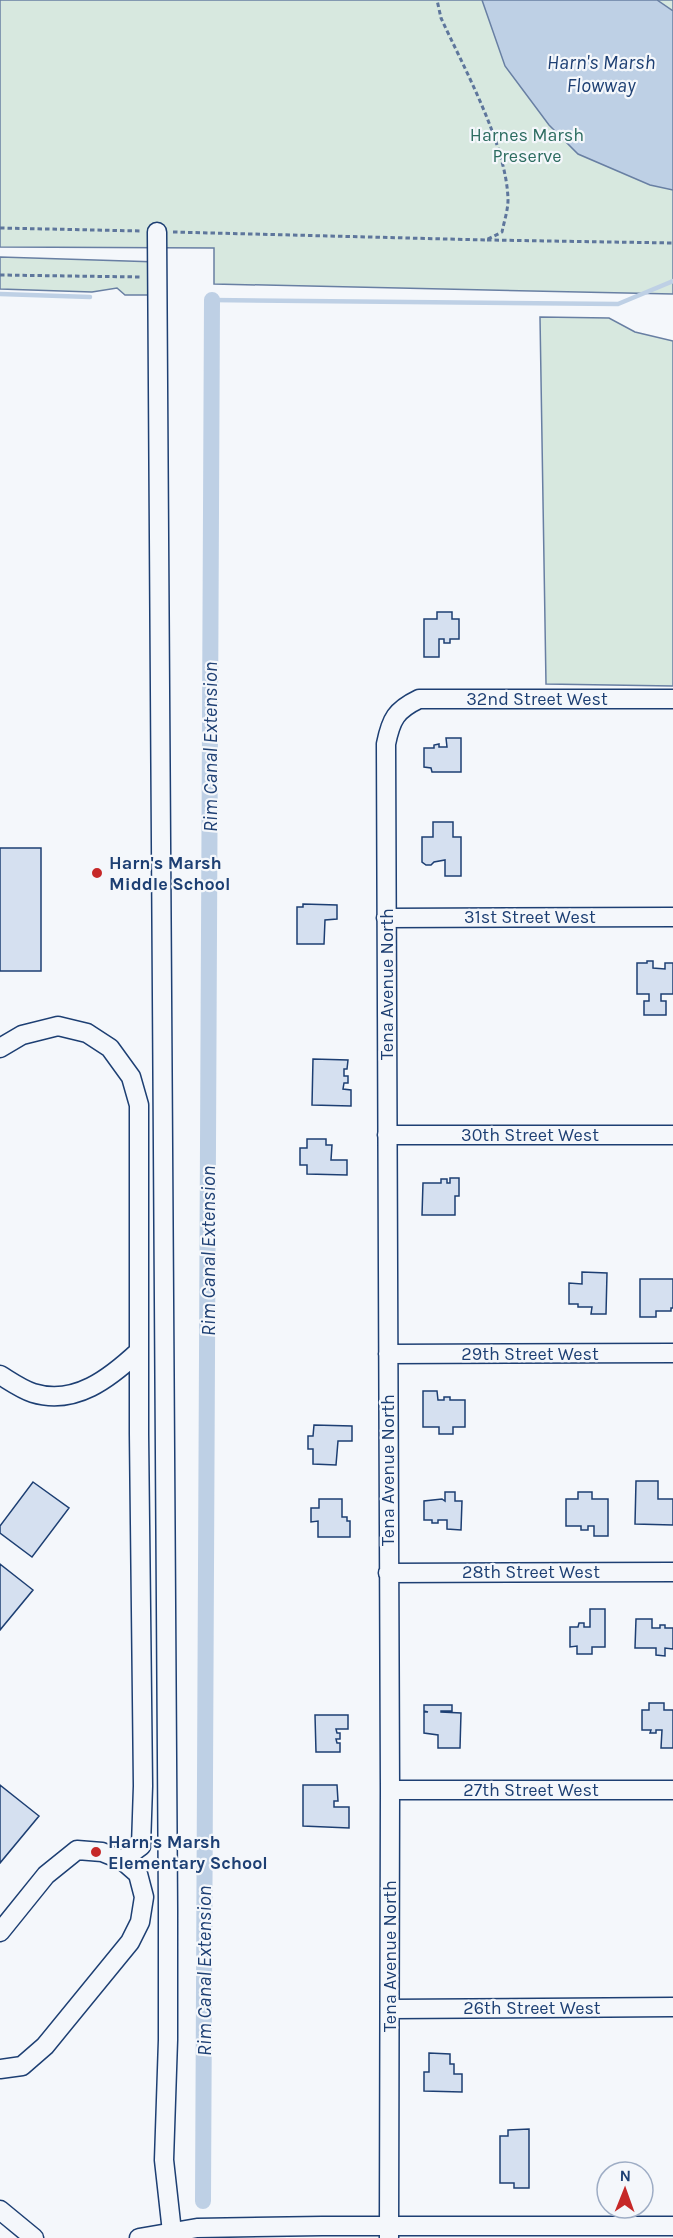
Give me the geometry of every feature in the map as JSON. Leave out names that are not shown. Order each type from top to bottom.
[{"type":"street","points":[[157,232],[168,1910],[168,2040],[164,2160],[172,2232]]},
{"type":"street","name":"32nd Street West","points":[[402,706],[419,699],[673,699]]},
{"type":"street","name":"Tena Avenue North","points":[[389,2232],[390,1790],[386,744],[389,726],[402,706]]},
{"type":"street","name":"31st Street West","points":[[386,918],[673,917]]},
{"type":"street","points":[[0,1048],[22,1035],[58,1026],[87,1033],[110,1048],[131,1077],[139,1105],[143,1786],[141,1846],[122,1860]]},
{"type":"street","name":"30th Street West","points":[[387,1135],[673,1135]]},
{"type":"street","points":[[0,1375],[30,1392],[51,1397],[83,1391],[110,1377],[139,1351]]},
{"type":"street","name":"29th Street West","points":[[388,1354],[673,1353]]},
{"type":"street","name":"28th Street West","points":[[388,1573],[673,1572]]},
{"type":"street","name":"27th Street West","points":[[390,1790],[673,1790]]},
{"type":"street","points":[[0,1932],[46,1875],[77,1850],[102,1852],[122,1860],[138,1874],[144,1897],[140,1922],[130,1942],[45,2046],[22,2066],[0,2069]]},
{"type":"street","name":"26th Street West","points":[[390,2009],[673,2007]]},
{"type":"street","points":[[0,2210],[34,2238]]},
{"type":"street","points":[[139,2238],[198,2228],[389,2232],[673,2226]]},
{"type":"path","points":[[437,0],[441,18],[489,125],[503,167],[508,201],[502,232],[486,240]]},
{"type":"path","points":[[0,228],[673,243]]},
{"type":"path","points":[[0,275],[158,278]]},
{"type":"green space","name":"Harnes Marsh Preserve","points":[[0,0],[673,0],[673,294],[214,284],[214,248],[0,247]]},
{"type":"green space","points":[[0,257],[158,262],[158,295],[125,295],[117,288],[92,292],[0,289]]},
{"type":"green space","points":[[540,317],[609,318],[635,332],[673,341],[673,686],[546,684]]},
{"type":"water","name":"Harn's Marsh Flowway","points":[[482,0],[657,0],[673,11],[673,190],[650,185],[578,154],[549,125],[505,66]]},
{"type":"building","points":[[437,612],[452,612],[452,619],[459,619],[459,639],[450,639],[450,643],[444,643],[444,639],[439,639],[439,657],[424,657],[424,619],[437,619]]},
{"type":"building","points":[[446,738],[461,738],[461,772],[432,772],[431,768],[424,767],[424,748],[434,748],[434,745],[439,744],[439,747],[447,747]]},
{"type":"building","points":[[433,822],[453,822],[453,837],[461,837],[461,876],[445,876],[445,860],[434,862],[431,865],[422,862],[422,837],[433,837]]},
{"type":"building","points":[[0,848],[41,848],[41,971],[0,971]]},
{"type":"building","points":[[303,904],[337,905],[337,919],[325,920],[324,944],[297,944],[297,907],[303,907]]},
{"type":"building","points":[[647,961],[653,961],[653,968],[665,969],[665,963],[673,963],[673,994],[661,994],[661,1001],[666,1001],[666,1015],[644,1015],[644,1001],[649,1001],[649,994],[637,994],[637,963],[647,963]]},
{"type":"building","points":[[313,1059],[348,1060],[344,1076],[348,1076],[348,1083],[344,1083],[343,1089],[351,1090],[351,1106],[312,1105]]},
{"type":"building","points":[[307,1139],[326,1139],[326,1145],[332,1145],[331,1160],[347,1160],[347,1175],[307,1174],[307,1165],[300,1165],[300,1148],[307,1148]]},
{"type":"building","points":[[450,1178],[459,1178],[459,1196],[455,1196],[455,1215],[422,1215],[423,1183],[441,1183],[441,1179],[447,1179],[447,1183],[450,1183]]},
{"type":"building","points":[[582,1272],[607,1273],[606,1314],[591,1314],[592,1307],[578,1307],[578,1304],[569,1304],[569,1283],[582,1284]]},
{"type":"building","points":[[640,1279],[673,1279],[673,1308],[671,1311],[656,1311],[656,1317],[640,1317]]},
{"type":"building","points":[[423,1391],[437,1391],[438,1400],[450,1397],[450,1400],[465,1400],[465,1427],[453,1427],[453,1434],[439,1434],[439,1427],[423,1427]]},
{"type":"building","points":[[314,1425],[352,1426],[352,1441],[338,1441],[336,1465],[313,1464],[313,1449],[308,1449],[308,1436],[313,1436]]},
{"type":"building","points":[[636,1481],[658,1481],[658,1499],[673,1499],[673,1525],[635,1524]]},
{"type":"building","points":[[33,1482],[69,1508],[32,1557],[0,1533],[0,1526]]},
{"type":"building","points":[[445,1492],[455,1492],[455,1501],[462,1501],[461,1530],[447,1529],[447,1520],[432,1523],[432,1520],[424,1520],[424,1501],[442,1499],[445,1501]]},
{"type":"building","points":[[578,1492],[592,1492],[592,1499],[608,1499],[608,1536],[594,1536],[594,1526],[588,1526],[588,1530],[581,1530],[581,1526],[566,1526],[566,1499],[578,1499]]},
{"type":"building","points":[[319,1499],[342,1499],[342,1517],[347,1517],[347,1521],[350,1521],[350,1537],[318,1537],[318,1521],[311,1522],[311,1508],[319,1508]]},
{"type":"building","points":[[0,1564],[33,1590],[0,1630]]},
{"type":"building","points":[[590,1609],[605,1609],[605,1647],[592,1647],[592,1654],[577,1654],[577,1646],[570,1647],[570,1627],[578,1627],[579,1623],[584,1623],[584,1627],[590,1627]]},
{"type":"building","points":[[636,1619],[652,1619],[652,1628],[665,1625],[665,1628],[673,1628],[673,1649],[665,1648],[665,1656],[656,1655],[656,1648],[635,1648]]},
{"type":"building","points":[[649,1703],[664,1703],[664,1710],[673,1710],[673,1748],[661,1748],[662,1730],[650,1733],[651,1730],[642,1730],[642,1710],[649,1710]]},
{"type":"building","points":[[424,1705],[452,1705],[452,1711],[441,1712],[461,1713],[460,1748],[438,1748],[438,1735],[424,1733],[424,1712],[428,1712],[424,1711]]},
{"type":"building","points":[[315,1715],[348,1715],[348,1729],[336,1729],[337,1733],[340,1733],[340,1739],[336,1739],[337,1743],[340,1743],[340,1752],[316,1752]]},
{"type":"building","points":[[0,1785],[39,1816],[0,1863]]},
{"type":"building","points":[[303,1785],[337,1785],[338,1801],[334,1801],[334,1807],[349,1807],[349,1828],[303,1826]]},
{"type":"building","points":[[429,2053],[450,2054],[450,2064],[454,2064],[454,2074],[462,2074],[462,2092],[424,2091],[424,2072],[429,2072]]},
{"type":"building","points":[[529,2129],[529,2188],[514,2188],[514,2183],[500,2183],[500,2136],[508,2136],[508,2130]]},
{"type":"waterway","points":[[212,300],[618,304],[673,281]]},
{"type":"waterway","points":[[0,294],[90,297]]},
{"type":"waterway","name":"Rim Canal Extension","points":[[203,2201],[212,300]]},
{"type":"place","name":"Harn's Marsh Middle School","points":[[97,873]]},
{"type":"place","name":"Harn's Marsh Elementary School","points":[[96,1852]]}]
